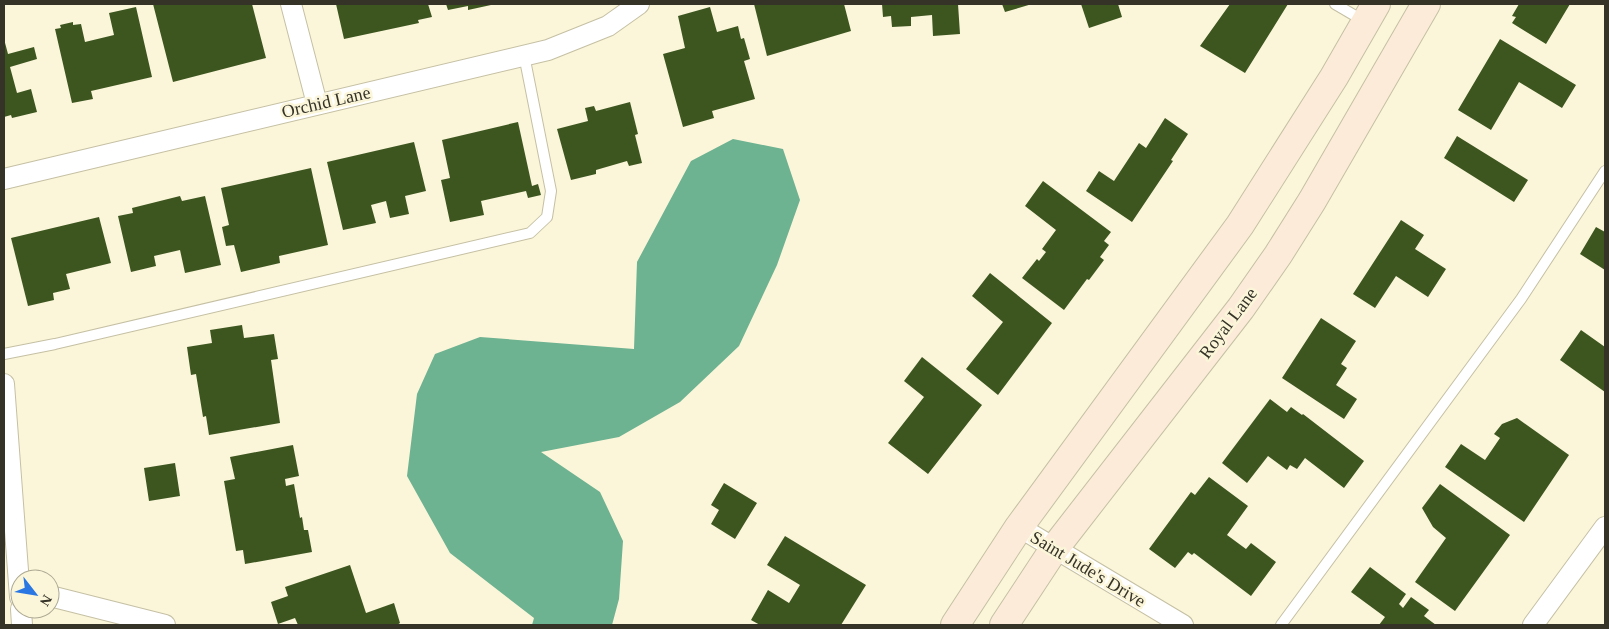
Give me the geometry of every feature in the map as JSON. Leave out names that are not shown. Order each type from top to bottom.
[{"type":"main road","name":"Royal Lane","points":[[1004,625],[1054,549],[1241,308],[1273,262],[1312,201],[1426,4]]},
{"type":"main road","points":[[955,625],[1019,527],[1240,225],[1334,77],[1371,13]]},
{"type":"street","points":[[291,4],[317,104]]},
{"type":"street","name":"Orchid Lane","points":[[4,179],[548,50],[608,26],[639,4]]},
{"type":"street","points":[[4,384],[19,569]]},
{"type":"street","name":"Saint Jude's Drive","points":[[1019,527],[1183,625]]},
{"type":"street","points":[[1533,625],[1605,527]]},
{"type":"street","points":[[60,598],[166,625]]},
{"type":"lane","points":[[1335,4],[1371,13]]},
{"type":"lane","points":[[4,354],[83,338],[530,233],[547,217],[551,191],[524,55]]},
{"type":"lane","points":[[1281,625],[1521,299],[1605,171]]},
{"type":"shaded area","points":[[733,139],[783,149],[800,200],[777,265],[739,346],[680,402],[619,437],[541,452],[600,492],[623,541],[619,599],[612,625],[532,625],[534,618],[450,553],[407,476],[417,394],[435,354],[480,337],[634,349],[637,262],[691,161]]},
{"type":"building","points":[[153,4],[252,4],[266,58],[173,82]]},
{"type":"building","points":[[336,4],[428,4],[432,17],[418,20],[419,23],[344,39]]},
{"type":"building","points":[[446,4],[491,5],[468,10],[468,6],[448,10]]},
{"type":"building","points":[[754,4],[844,4],[851,31],[767,56]]},
{"type":"building","points":[[882,4],[958,4],[960,34],[933,36],[932,15],[911,17],[911,26],[892,27],[891,16],[883,17]]},
{"type":"building","points":[[1002,4],[1032,4],[1005,12]]},
{"type":"building","points":[[1081,4],[1118,4],[1122,17],[1089,28]]},
{"type":"building","points":[[1230,4],[1288,4],[1245,73],[1200,46]]},
{"type":"building","points":[[1519,4],[1570,4],[1546,44],[1512,23],[1516,17],[1512,16]]},
{"type":"building","points":[[136,7],[152,77],[91,91],[93,99],[72,103],[55,29],[61,28],[60,25],[73,22],[73,25],[81,24],[85,42],[114,35],[109,13]]},
{"type":"building","points":[[710,7],[717,32],[738,26],[741,39],[744,38],[750,59],[744,61],[755,99],[712,111],[714,118],[683,127],[663,54],[685,48],[678,16]]},
{"type":"building","points":[[4,39],[8,54],[34,47],[37,59],[10,67],[17,93],[31,89],[37,112],[12,118],[11,115],[4,117]]},
{"type":"building","points":[[1500,39],[1576,85],[1562,108],[1519,82],[1491,130],[1458,110]]},
{"type":"building","points":[[630,102],[638,134],[635,135],[642,163],[629,166],[627,161],[596,170],[596,174],[571,180],[557,129],[588,121],[585,108],[594,106],[596,111]]},
{"type":"building","points":[[1165,118],[1188,134],[1171,160],[1173,161],[1132,222],[1086,191],[1099,171],[1114,181],[1139,143],[1146,148]]},
{"type":"building","points":[[518,122],[532,186],[538,184],[541,195],[528,198],[526,191],[481,201],[484,215],[450,222],[441,180],[450,178],[442,140]]},
{"type":"building","points":[[1457,136],[1528,180],[1514,202],[1444,158]]},
{"type":"building","points":[[414,142],[426,191],[405,196],[409,214],[390,218],[386,201],[371,205],[376,223],[343,230],[327,162]]},
{"type":"building","points":[[311,168],[328,245],[279,256],[280,263],[241,272],[234,245],[226,246],[222,227],[229,225],[221,188]]},
{"type":"building","points":[[1043,181],[1111,232],[1104,241],[1109,245],[1100,257],[1104,260],[1064,310],[1022,278],[1037,259],[1039,261],[1046,252],[1042,249],[1056,230],[1025,206]]},
{"type":"building","points":[[180,196],[182,201],[205,196],[221,265],[185,273],[180,250],[154,256],[156,266],[131,272],[118,216],[133,213],[132,208]]},
{"type":"building","points":[[99,217],[111,263],[66,274],[70,289],[53,293],[54,300],[28,306],[11,238]]},
{"type":"building","points":[[1401,220],[1424,235],[1415,249],[1446,269],[1428,297],[1396,276],[1375,308],[1353,294]]},
{"type":"building","points":[[1596,227],[1605,232],[1605,270],[1580,254]]},
{"type":"building","points":[[990,273],[1052,323],[998,395],[966,369],[1003,322],[972,296]]},
{"type":"building","points":[[1321,318],[1356,341],[1341,364],[1347,368],[1336,385],[1357,399],[1344,419],[1282,378]]},
{"type":"building","points":[[242,325],[244,338],[274,334],[278,359],[271,360],[280,423],[209,435],[206,416],[203,417],[196,374],[191,375],[187,347],[212,343],[210,330]]},
{"type":"building","points":[[1581,330],[1605,347],[1605,392],[1560,360]]},
{"type":"building","points":[[922,357],[982,405],[928,474],[888,443],[924,397],[904,381]]},
{"type":"building","points":[[1270,399],[1287,412],[1291,407],[1303,414],[1364,461],[1344,488],[1305,458],[1297,469],[1290,465],[1287,470],[1268,456],[1247,483],[1222,463]]},
{"type":"building","points":[[1517,418],[1569,455],[1524,522],[1445,467],[1461,444],[1485,460],[1500,438],[1494,434],[1502,424]]},
{"type":"building","points":[[293,445],[299,476],[285,479],[286,486],[294,484],[300,518],[302,517],[304,530],[308,530],[312,552],[245,564],[243,550],[236,551],[224,481],[235,479],[230,457]]},
{"type":"building","points":[[175,463],[180,496],[149,501],[144,468]]},
{"type":"building","points":[[1209,477],[1248,506],[1227,535],[1246,549],[1251,543],[1276,562],[1251,596],[1194,553],[1192,555],[1188,552],[1175,568],[1149,549],[1191,492],[1195,495]]},
{"type":"building","points":[[724,483],[757,503],[735,539],[711,524],[719,510],[711,505]]},
{"type":"building","points":[[1440,484],[1510,535],[1455,611],[1415,582],[1446,538],[1433,527],[1422,508]]},
{"type":"building","points":[[785,536],[866,585],[841,625],[760,625],[751,620],[768,590],[789,603],[800,585],[767,565]]},
{"type":"building","points":[[350,565],[366,613],[394,603],[400,623],[397,625],[298,625],[295,618],[278,624],[271,602],[288,596],[285,587]]},
{"type":"building","points":[[1370,567],[1406,594],[1399,604],[1403,608],[1411,597],[1429,610],[1424,616],[1436,625],[1379,625],[1385,617],[1351,592]]}]
